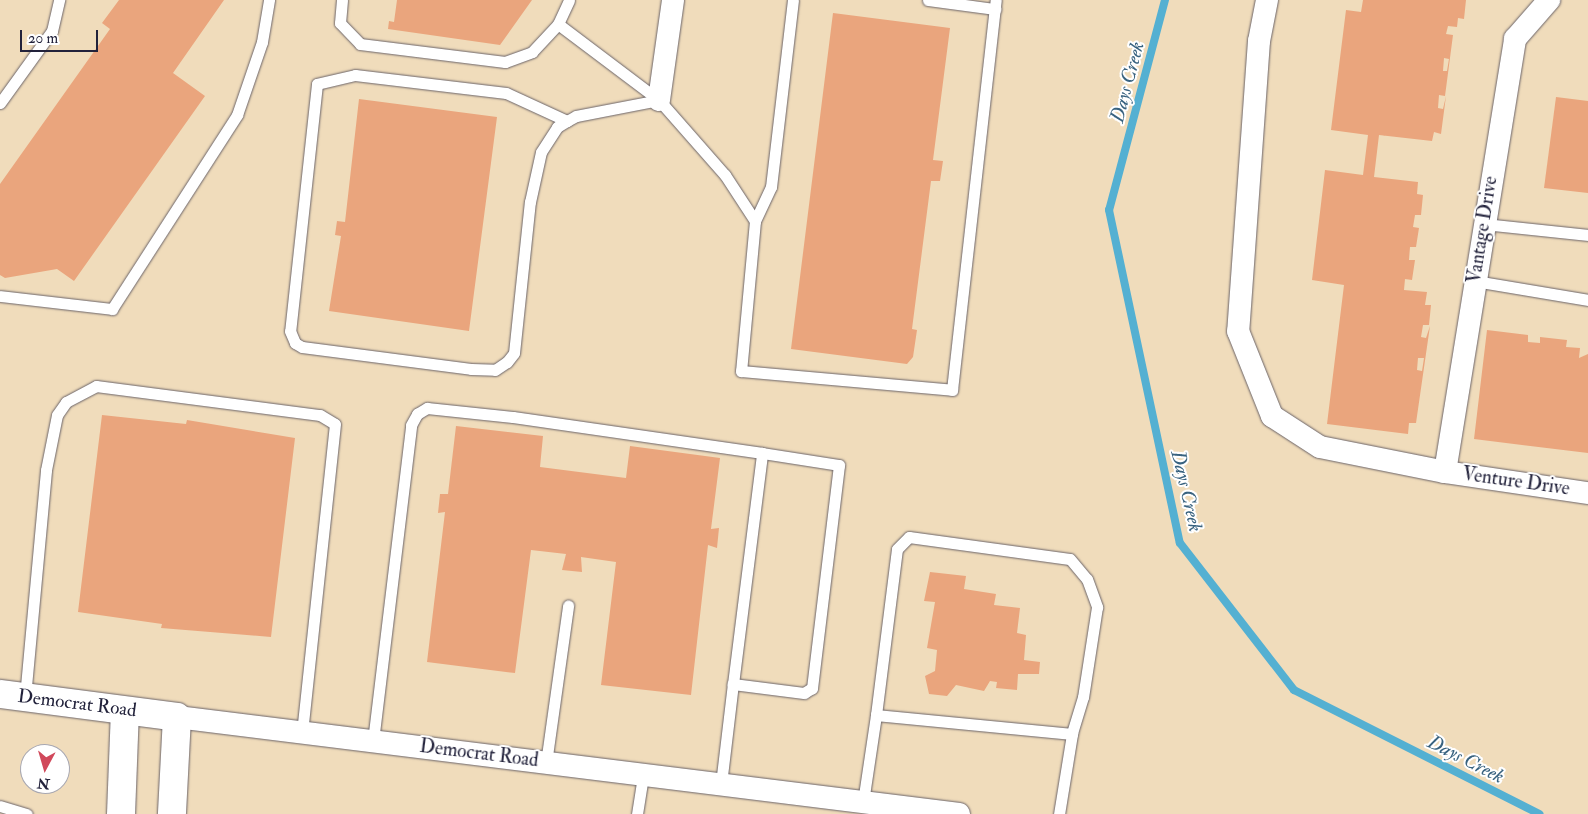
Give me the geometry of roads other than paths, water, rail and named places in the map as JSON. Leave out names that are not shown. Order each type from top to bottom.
[{"type":"street","points":[[659,100],[673,0]]},
{"type":"street","name":"Venture Drive","points":[[1267,0],[1259,41],[1238,332],[1254,378],[1272,416],[1320,447],[1445,472],[1588,492]]},
{"type":"street","name":"Vantage Drive","points":[[1445,472],[1474,281],[1515,39],[1548,0]]},
{"type":"street","name":"Democrat Road","points":[[12,696],[958,814]]},
{"type":"street","points":[[121,814],[124,710]]},
{"type":"street","points":[[172,814],[176,717]]},
{"type":"lane","points":[[0,103],[52,31],[59,0]]},
{"type":"lane","points":[[0,296],[112,308],[237,115],[262,42],[269,0]]},
{"type":"lane","points":[[342,0],[340,22],[360,44],[505,62],[532,52],[558,24],[569,0]]},
{"type":"lane","points":[[793,0],[771,187],[755,221],[741,371],[952,390],[995,5],[928,0]]},
{"type":"lane","points":[[558,24],[659,100],[725,175],[755,221]]},
{"type":"lane","points":[[568,121],[506,93],[355,75],[317,84],[290,331],[295,343],[302,348],[472,369],[495,370],[507,362],[514,353],[530,202],[541,152],[557,127],[568,121],[659,100]]},
{"type":"lane","points":[[1484,224],[1588,235]]},
{"type":"lane","points":[[1474,281],[1588,300]]},
{"type":"lane","points":[[12,696],[57,415],[66,402],[96,386],[320,415],[335,424],[302,732]]},
{"type":"lane","points":[[373,741],[411,425],[417,414],[427,408],[514,416],[839,465],[812,688],[804,693],[733,684]]},
{"type":"lane","points":[[721,784],[762,452]]},
{"type":"lane","points":[[863,802],[897,549],[909,537],[1070,559],[1087,579],[1097,607],[1083,696],[1072,734],[1059,814]]},
{"type":"lane","points":[[546,762],[568,606]]},
{"type":"lane","points":[[876,715],[1072,734]]},
{"type":"lane","points":[[637,814],[643,775]]},
{"type":"lane","points":[[0,806],[27,814]]},
{"type":"waterway","name":"Days Creek","points":[[1165,0],[1109,210],[1180,543],[1294,690],[1539,814]]}]
